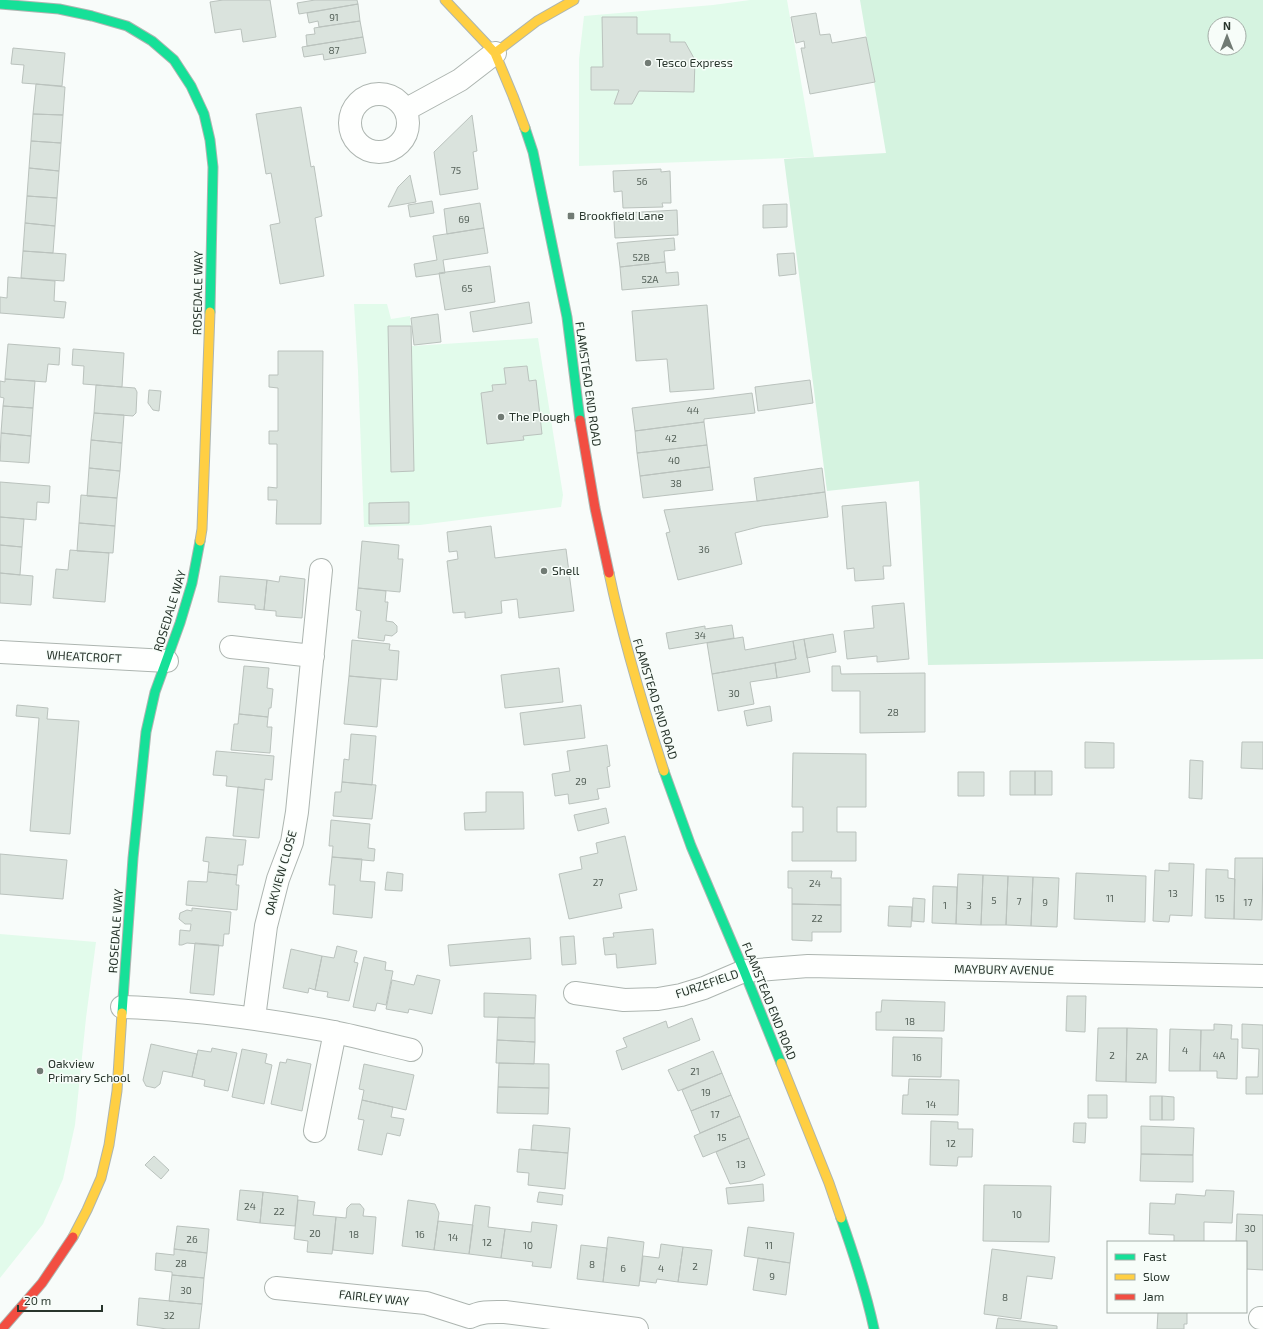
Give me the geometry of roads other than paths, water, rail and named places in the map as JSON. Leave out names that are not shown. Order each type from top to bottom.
[{"type":"street","points":[[445,0],[495,53]]},
{"type":"street","points":[[405,110],[460,80],[537,21],[574,0]]},
{"type":"street","name":"ROSEDALE WAY","points":[[0,4],[59,9],[92,16],[127,26],[152,40],[174,60],[191,86],[204,114],[210,140],[213,166],[210,319],[202,529],[192,583],[180,623],[155,692],[146,732],[133,858],[117,1091],[108,1145],[101,1178],[70,1243],[42,1283],[2,1329]]},
{"type":"street","name":"FLAMSTEAD END ROAD","points":[[495,53],[513,96],[533,152],[567,317],[583,440],[592,493],[622,633],[640,694],[665,775],[691,846],[744,972],[831,1190],[855,1258],[868,1301],[874,1329]]},
{"type":"street","name":"OAKVIEW CLOSE","points":[[254,1018],[266,926],[278,879],[292,842],[321,570]]},
{"type":"street","points":[[231,647],[313,656]]},
{"type":"street","name":"WHEATCROFT","points":[[0,652],[167,661]]},
{"type":"street","name":"MAYBURY AVENUE","points":[[744,972],[808,966],[1263,976]]},
{"type":"street","name":"FURZEFIELD","points":[[575,993],[624,1000],[658,999],[693,992],[744,972]]},
{"type":"street","points":[[122,1007],[165,1008],[254,1018],[335,1032],[411,1050]]},
{"type":"street","points":[[315,1131],[335,1032]]},
{"type":"street","name":"FAIRLEY WAY","points":[[276,1288],[426,1304],[466,1323],[477,1313],[488,1311],[637,1329]]},
{"type":"place","name":"Tesco Express","points":[[648,63]]},
{"type":"place","name":"Brookfield Lane","points":[[571,216]]},
{"type":"place","name":"The Plough","points":[[501,417]]},
{"type":"place","name":"Shell","points":[[544,571]]},
{"type":"place","name":"Oakview Primary School","points":[[40,1071]]}]
